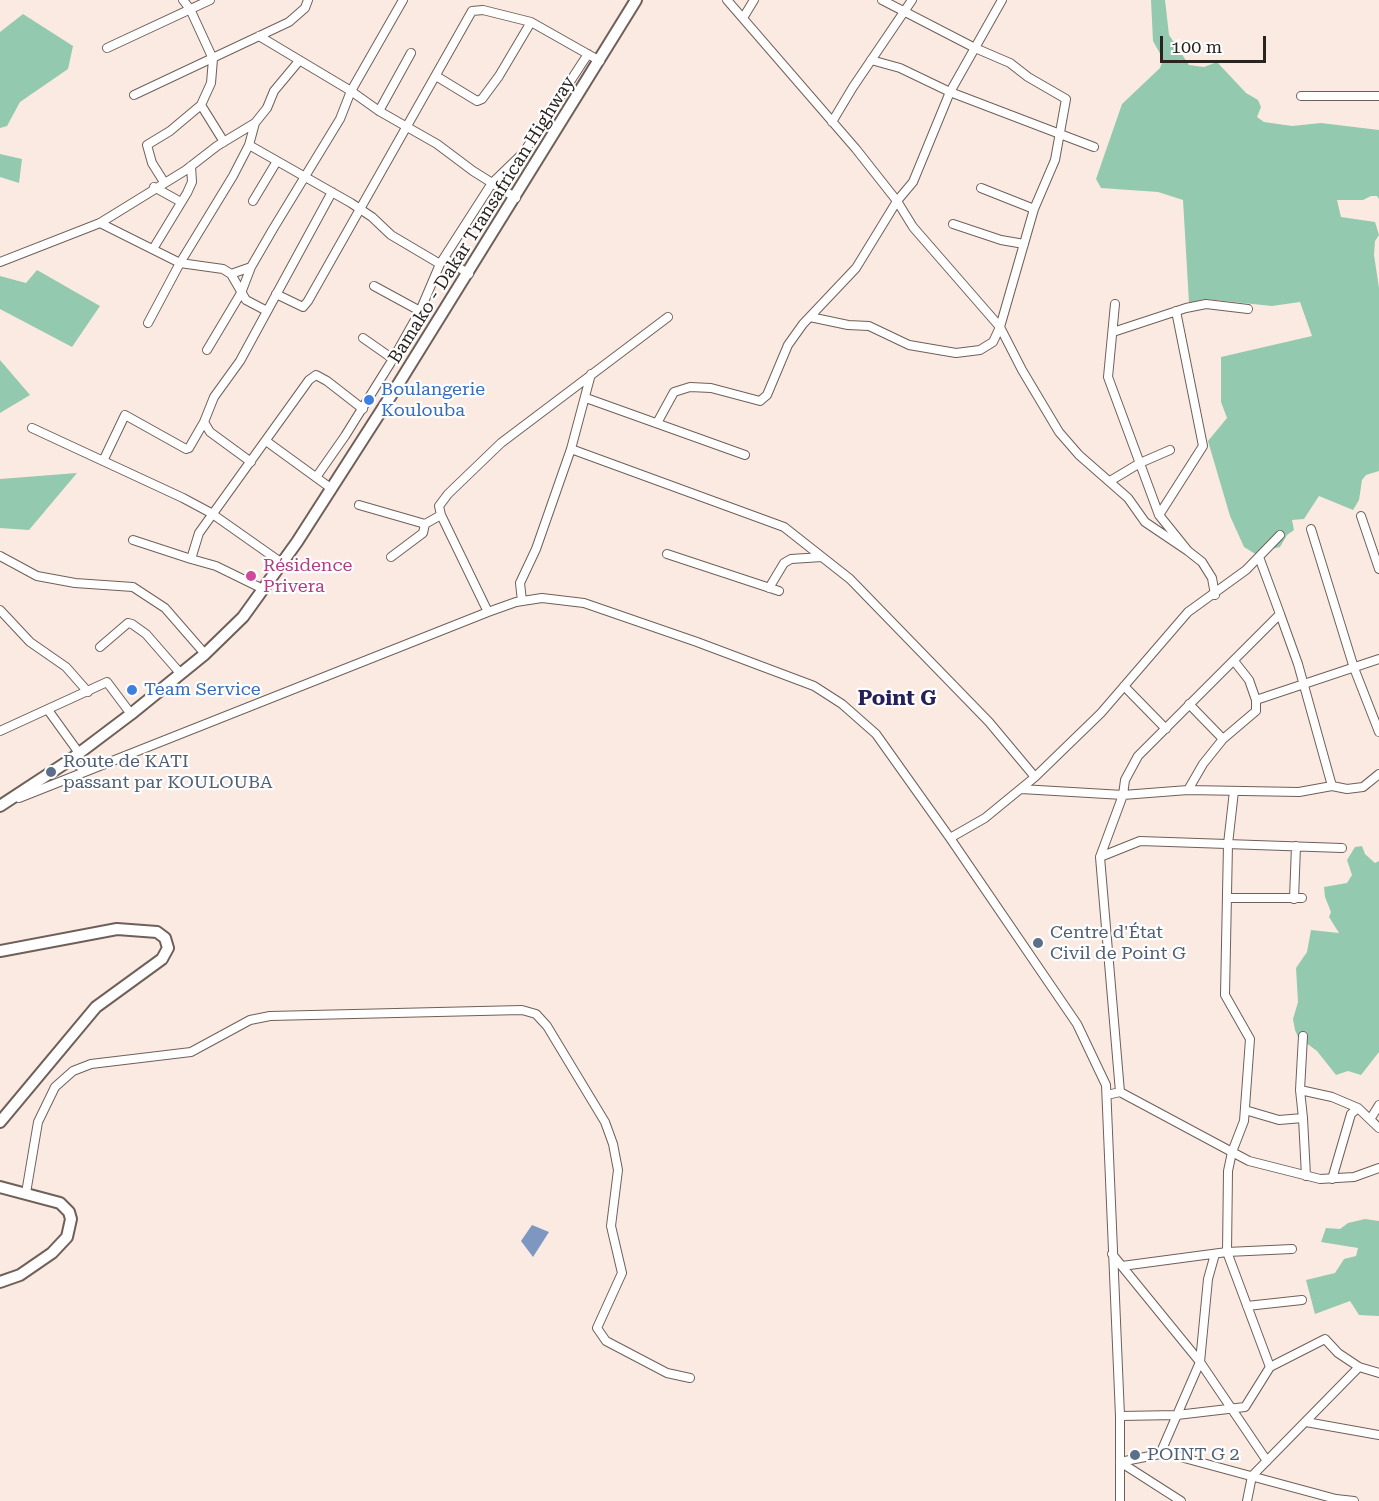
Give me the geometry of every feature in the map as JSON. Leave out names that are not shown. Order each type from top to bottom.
[{"type":"highway","name":"Bamako - Dakar Transafrican Highway","points":[[4,804],[75,757],[131,714],[205,654],[243,617],[332,489],[469,274],[636,0]]},
{"type":"highway","points":[[0,951],[117,929],[157,932],[165,938],[168,948],[162,959],[96,1007],[0,1122]]},
{"type":"highway","points":[[0,1187],[60,1203],[69,1212],[70,1232],[62,1243],[36,1266],[0,1282]]},
{"type":"street","points":[[164,182],[153,163],[147,146],[170,131],[201,105],[212,83],[213,59],[190,9],[183,0]]},
{"type":"street","points":[[107,48],[210,0]]},
{"type":"street","points":[[134,95],[289,22],[305,8],[308,0]]},
{"type":"street","points":[[207,350],[241,293],[251,267],[340,119],[351,91],[403,0]]},
{"type":"street","points":[[727,0],[897,201],[913,227],[1000,327],[1022,370],[1059,432],[1079,455],[1128,498],[1145,522],[1202,562],[1212,578],[1215,595]]},
{"type":"street","points":[[743,18],[754,0]]},
{"type":"street","points":[[810,317],[848,325],[869,326],[909,345],[956,353],[980,350],[993,342],[1000,327],[1034,209],[1055,160],[1058,133],[1066,99],[1028,77],[1010,63],[975,48],[882,0]]},
{"type":"street","points":[[832,122],[912,0]]},
{"type":"street","points":[[657,423],[674,392],[690,387],[711,388],[760,401],[767,395],[788,345],[810,317],[856,268],[897,201],[913,182],[951,92],[1002,0]]},
{"type":"street","points":[[276,294],[303,307],[472,11],[483,10],[531,22],[600,61]]},
{"type":"street","points":[[436,76],[477,101],[482,99],[499,76],[531,22]]},
{"type":"street","points":[[259,36],[351,91],[378,111],[408,126],[516,198]]},
{"type":"street","points":[[378,111],[411,53]]},
{"type":"street","points":[[317,476],[363,409],[393,359],[420,310],[442,261],[492,183],[524,152],[588,54]]},
{"type":"street","points":[[871,60],[900,69],[951,92],[1094,147]]},
{"type":"street","points":[[0,262],[99,223],[255,123],[267,108],[274,92],[299,61]]},
{"type":"street","points":[[1301,96],[1379,96]]},
{"type":"street","points":[[201,105],[224,142]]},
{"type":"street","points":[[148,323],[249,145],[255,123]]},
{"type":"street","points":[[249,145],[359,208],[391,235],[469,274]]},
{"type":"street","points":[[253,201],[277,161]]},
{"type":"street","points":[[153,249],[192,182],[191,166]]},
{"type":"street","points":[[154,187],[181,202]]},
{"type":"street","points":[[981,188],[1034,209]]},
{"type":"street","points":[[103,461],[126,415],[186,449],[189,448],[204,422],[214,397],[240,361],[332,192]]},
{"type":"street","points":[[99,223],[180,263],[223,269],[231,274],[246,300],[266,310]]},
{"type":"street","points":[[953,224],[1001,240],[1024,244]]},
{"type":"street","points":[[231,274],[251,267]]},
{"type":"street","points":[[374,286],[420,310]]},
{"type":"street","points":[[1116,304],[1108,377],[1159,515],[1188,551]]},
{"type":"street","points":[[1113,332],[1176,311],[1206,304],[1248,309]]},
{"type":"street","points":[[1159,515],[1203,446],[1176,311]]},
{"type":"street","points":[[488,612],[441,515],[440,506],[448,494],[494,450],[668,317]]},
{"type":"street","points":[[363,338],[393,359]]},
{"type":"street","points":[[522,601],[520,583],[536,549],[571,449],[591,374]]},
{"type":"street","points":[[191,559],[200,533],[212,513],[309,380],[316,375],[363,409]]},
{"type":"street","points":[[586,398],[745,455]]},
{"type":"street","points":[[204,422],[210,432],[251,462]]},
{"type":"street","points":[[32,428],[212,513],[282,563]]},
{"type":"street","points":[[266,441],[332,489]]},
{"type":"street","points":[[571,449],[784,527],[850,579],[989,722],[1035,777]]},
{"type":"street","points":[[1110,481],[1140,463],[1170,450]]},
{"type":"street","points":[[358,505],[425,524]]},
{"type":"street","points":[[391,557],[418,537],[425,524],[441,515]]},
{"type":"street","points":[[1361,516],[1379,569]]},
{"type":"street","points":[[1311,529],[1354,668],[1379,732]]},
{"type":"street","points":[[950,838],[985,818],[1035,777],[1101,713],[1188,612],[1215,595],[1259,557],[1280,535]]},
{"type":"street","points":[[133,540],[216,566],[263,590]]},
{"type":"street","points":[[667,554],[779,591]]},
{"type":"street","points":[[0,556],[37,576],[75,583],[133,587],[165,608],[205,654]]},
{"type":"street","points":[[769,588],[784,563],[791,559],[822,557]]},
{"type":"street","points":[[1259,557],[1304,685],[1332,786]]},
{"type":"street","points":[[4,804],[488,612],[522,601],[542,598],[584,603],[814,686],[843,704],[876,734],[950,838],[1077,1024],[1098,1066],[1107,1095],[1120,1416],[1120,1501]]},
{"type":"street","points":[[0,610],[30,642],[66,667],[88,692]]},
{"type":"street","points":[[1120,1092],[1100,857],[1123,795],[1125,780],[1138,756],[1280,614]]},
{"type":"street","points":[[100,647],[128,623],[132,624],[146,634],[180,674]]},
{"type":"street","points":[[1256,700],[1379,659]]},
{"type":"street","points":[[1188,790],[1203,764],[1223,739],[1254,715],[1256,700],[1249,680],[1234,660]]},
{"type":"street","points":[[0,730],[107,682],[131,714]]},
{"type":"street","points":[[1124,686],[1166,729]]},
{"type":"street","points":[[1189,704],[1223,739]]},
{"type":"street","points":[[48,710],[75,757],[85,767],[108,764]]},
{"type":"street","points":[[1021,789],[1123,795],[1188,790],[1299,792],[1332,786],[1347,789],[1363,787],[1379,774]]},
{"type":"street","points":[[1234,791],[1228,844],[1225,995],[1250,1039],[1245,1110],[1228,1171],[1227,1252],[1270,1367]]},
{"type":"street","points":[[1100,857],[1140,841],[1342,848]]},
{"type":"street","points":[[1227,898],[1298,899],[1296,846]]},
{"type":"street","points":[[26,1193],[38,1122],[55,1087],[73,1071],[91,1064],[191,1052],[250,1020],[270,1016],[529,1012],[536,1014],[547,1026],[586,1088],[605,1122],[613,1144],[618,1170],[611,1226],[622,1273],[597,1328],[606,1341],[667,1373],[690,1378]]},
{"type":"street","points":[[1303,1036],[1300,1090],[1306,1176]]},
{"type":"street","points":[[1300,1090],[1332,1097],[1358,1108],[1379,1128]]},
{"type":"street","points":[[1107,1095],[1120,1092],[1249,1161],[1306,1176],[1332,1179],[1354,1177],[1379,1168]]},
{"type":"street","points":[[1371,1118],[1379,1105]]},
{"type":"street","points":[[1332,1179],[1351,1114],[1358,1108]]},
{"type":"street","points":[[1245,1110],[1279,1120],[1303,1118]]},
{"type":"street","points":[[1122,1266],[1227,1252],[1292,1249]]},
{"type":"street","points":[[1112,1254],[1200,1362],[1267,1461]]},
{"type":"street","points":[[1160,1454],[1200,1362],[1208,1279],[1215,1254]]},
{"type":"street","points":[[1246,1306],[1302,1300]]},
{"type":"street","points":[[1120,1416],[1177,1415],[1249,1404],[1270,1367],[1325,1339],[1338,1353],[1359,1366],[1379,1373]]},
{"type":"street","points":[[1247,1501],[1252,1476],[1359,1366]]},
{"type":"street","points":[[1306,1422],[1379,1435]]},
{"type":"street","points":[[1120,1462],[1160,1454],[1173,1455],[1336,1499],[1354,1501]]},
{"type":"street","points":[[1120,1462],[1181,1501]]},
{"type":"green space","points":[[1151,0],[1165,0],[1169,35],[1189,65],[1204,67],[1217,62],[1246,93],[1258,100],[1261,107],[1257,117],[1264,122],[1292,126],[1321,123],[1379,130],[1379,199],[1377,196],[1371,196],[1363,200],[1337,200],[1341,217],[1375,222],[1379,235],[1375,241],[1374,255],[1379,288],[1379,471],[1366,475],[1362,480],[1359,500],[1353,510],[1319,496],[1304,519],[1292,520],[1294,530],[1287,535],[1280,547],[1263,551],[1257,555],[1244,547],[1230,516],[1208,441],[1227,418],[1221,402],[1221,357],[1312,336],[1300,302],[1272,306],[1205,299],[1189,303],[1183,200],[1158,192],[1101,188],[1096,179],[1122,104],[1160,68],[1163,59],[1153,41]]},
{"type":"green space","points":[[23,14],[73,46],[68,69],[20,102],[7,126],[0,128],[0,32]]},
{"type":"green space","points":[[0,154],[22,159],[19,183],[0,177]]},
{"type":"green space","points":[[37,270],[100,306],[72,347],[0,309],[0,276],[26,283]]},
{"type":"green space","points":[[0,360],[30,395],[0,413]]},
{"type":"green space","points":[[77,473],[29,530],[0,528],[0,479]]},
{"type":"green space","points":[[1362,846],[1365,854],[1375,863],[1379,861],[1379,1052],[1361,1075],[1348,1071],[1336,1075],[1317,1051],[1298,1037],[1295,1030],[1293,1019],[1298,1002],[1296,968],[1307,952],[1311,930],[1339,933],[1329,917],[1331,912],[1324,887],[1347,883],[1352,875],[1347,860],[1355,847]]},
{"type":"green space","points":[[1365,1219],[1379,1221],[1379,1316],[1359,1315],[1350,1301],[1315,1314],[1306,1280],[1335,1273],[1344,1259],[1356,1256],[1358,1248],[1321,1242],[1326,1228],[1340,1229],[1348,1223]]},
{"type":"water","points":[[532,1225],[549,1232],[533,1257],[521,1241]]},
{"type":"place","name":"Boulangerie Koulouba","points":[[369,400]]},
{"type":"place","name":"Résidence Privera","points":[[251,576]]},
{"type":"place","name":"Team Service","points":[[132,690]]},
{"type":"place","name":"Route de KATI passant par KOULOUBA","points":[[51,772]]},
{"type":"place","name":"Centre d'État Civil de Point G","points":[[1038,943]]},
{"type":"place","name":"POINT G 2","points":[[1135,1455]]},
{"type":"district","name":"Point G","points":[[897,699]]}]
